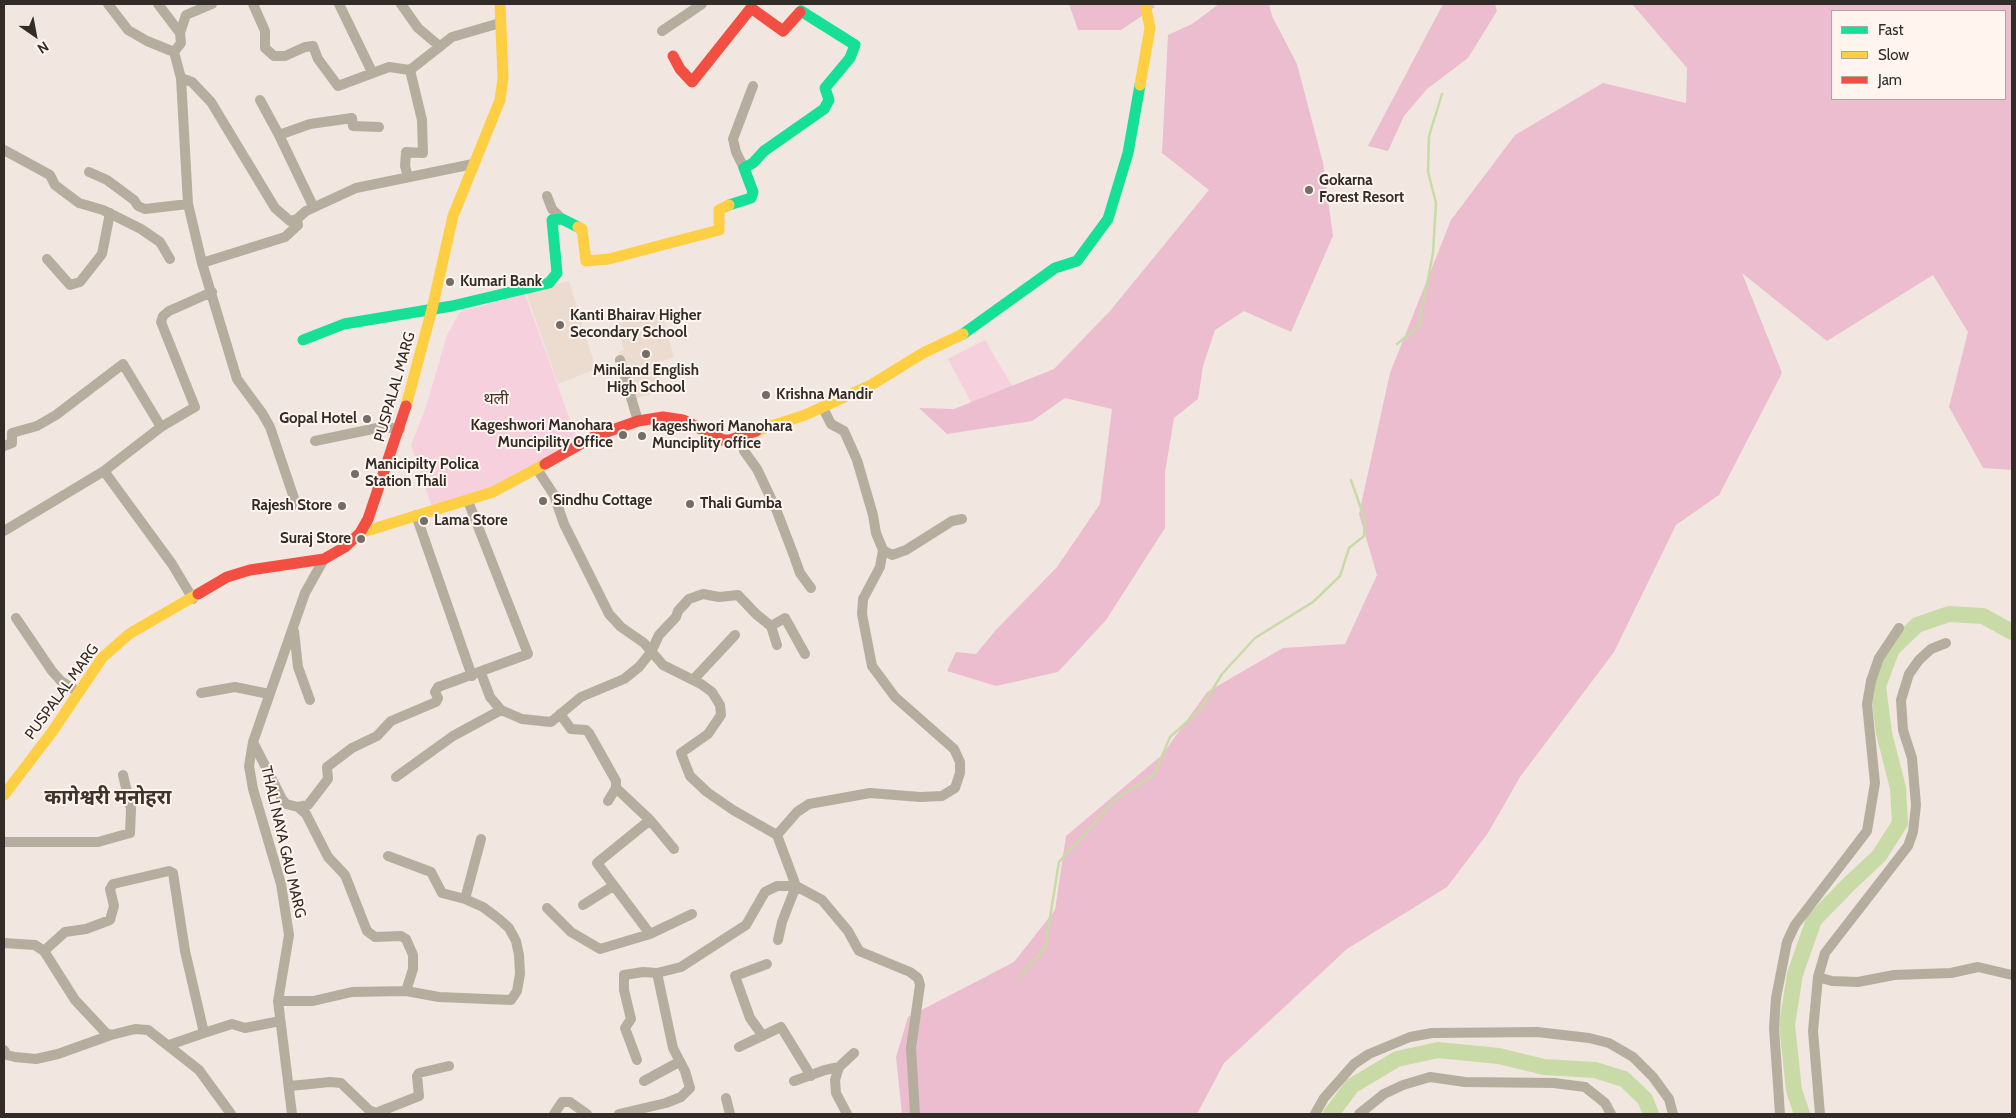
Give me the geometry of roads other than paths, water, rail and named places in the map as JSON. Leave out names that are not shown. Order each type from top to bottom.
[{"type":"street","points":[[108,4],[128,30],[146,41],[174,52]]},
{"type":"street","points":[[158,4],[180,33]]},
{"type":"street","points":[[174,52],[181,44],[180,33],[186,16],[212,4]]},
{"type":"street","points":[[252,4],[264,31],[265,48],[274,56],[285,56],[305,47],[313,46],[318,59],[338,86],[372,72],[394,66],[410,70]]},
{"type":"street","points":[[339,4],[372,72]]},
{"type":"street","points":[[401,4],[418,28],[436,44]]},
{"type":"street","name":"PUSPALAL MARG","points":[[4,795],[52,732],[102,658],[116,644],[145,624],[193,598],[214,584],[239,572],[324,559],[345,547],[360,533],[368,518],[400,429],[432,309],[453,216],[500,100],[503,78],[500,4]]},
{"type":"street","points":[[662,31],[702,4]]},
{"type":"street","points":[[360,533],[493,492],[595,436],[638,421],[663,417],[683,420],[724,440],[742,437],[824,408],[871,385],[923,353],[968,332],[1055,268],[1077,260],[1108,219],[1128,152],[1150,28],[1145,4]]},
{"type":"street","points":[[673,56],[680,69],[692,82],[748,6],[782,31],[803,7],[856,45],[850,58],[825,88],[829,100],[824,109],[764,151],[753,163],[744,168]]},
{"type":"street","points":[[410,70],[452,36],[500,23]]},
{"type":"street","points":[[174,52],[181,78],[188,204],[202,263],[212,292],[222,336],[238,379],[262,413],[270,428],[296,504]]},
{"type":"street","points":[[408,177],[405,166],[406,152],[422,153],[422,120],[410,70]]},
{"type":"street","points":[[181,78],[192,82],[211,102],[275,208],[290,221],[297,220],[313,206],[356,188],[473,164]]},
{"type":"street","points":[[547,196],[552,210],[562,219],[582,229],[586,261],[609,259],[719,230],[719,210],[728,205],[751,198],[753,192],[736,152],[733,139],[753,86]]},
{"type":"street","points":[[260,100],[313,206]]},
{"type":"street","points":[[279,135],[310,124],[352,118],[353,126],[379,127]]},
{"type":"street","points":[[4,150],[50,175],[55,185],[79,203],[141,228],[160,242],[170,259]]},
{"type":"street","points":[[89,172],[107,180],[134,200],[138,206],[146,209],[188,204]]},
{"type":"street","points":[[47,259],[70,285],[80,282],[102,254],[110,214]]},
{"type":"street","points":[[303,340],[344,324],[432,309],[549,283],[557,273],[552,220],[562,219]]},
{"type":"street","points":[[202,263],[285,237],[298,225],[297,220]]},
{"type":"street","points":[[4,531],[104,471],[161,427],[195,407],[161,322],[163,316],[183,303],[212,292]]},
{"type":"street","points":[[620,360],[638,421]]},
{"type":"street","points":[[4,446],[12,443],[12,432],[37,426],[56,415],[123,364],[161,427]]},
{"type":"street","points":[[777,835],[797,812],[809,804],[870,793],[920,797],[942,796],[955,788],[960,773],[960,762],[954,749],[895,697],[872,666],[862,614],[863,599],[880,566],[883,550],[876,533],[873,515],[857,460],[844,431],[831,424],[824,408]]},
{"type":"street","points":[[315,441],[382,427],[400,429]]},
{"type":"street","points":[[742,437],[744,451],[757,470],[776,509],[800,573],[811,588]]},
{"type":"street","points":[[537,469],[554,495],[564,524],[609,614],[621,627],[644,643],[663,665],[712,692],[720,706],[720,715],[708,734],[681,753],[690,776],[697,784],[726,806],[777,835],[796,886],[782,922],[778,940]]},
{"type":"street","points":[[104,471],[172,564],[193,598]]},
{"type":"street","points":[[253,742],[286,804],[298,807],[308,805],[328,779],[327,767],[337,758],[377,736],[391,721],[436,702],[438,698],[435,692],[438,687],[528,654],[468,501]]},
{"type":"street","points":[[416,515],[477,674],[490,697],[501,710],[533,722],[551,722],[581,697],[624,679],[640,666],[659,636],[689,599],[703,594],[719,597],[738,595],[756,614],[771,626],[777,646]]},
{"type":"street","points":[[883,550],[892,555],[906,550],[952,521],[962,519]]},
{"type":"street","name":"THALI NAYA GAU MARG","points":[[292,1114],[278,1001],[289,935],[281,884],[253,790],[249,766],[253,742],[305,593],[324,559]]},
{"type":"street","points":[[16,618],[52,671],[61,681],[78,692]]},
{"type":"street","points":[[771,626],[785,618],[805,654]]},
{"type":"street","points":[[1780,1114],[1774,1028],[1776,998],[1787,942],[1795,925],[1867,831],[1875,784],[1867,704],[1871,681],[1879,658],[1899,628]]},
{"type":"street","points":[[294,629],[298,666],[310,700]]},
{"type":"street","points":[[693,680],[735,635]]},
{"type":"street","points":[[1820,1114],[1813,1031],[1818,977],[1825,953],[1908,846],[1913,832],[1916,805],[1912,758],[1903,730],[1901,700],[1909,674],[1919,660],[1931,649],[1946,643]]},
{"type":"street","points":[[201,693],[235,687],[269,694]]},
{"type":"street","points":[[396,777],[452,736],[501,710]]},
{"type":"street","points":[[560,714],[571,729],[586,730],[589,733],[616,781],[616,788],[608,801]]},
{"type":"street","points":[[4,842],[98,842],[130,833],[132,809],[123,775]]},
{"type":"street","points":[[616,788],[650,820],[674,849]]},
{"type":"street","points":[[298,807],[306,814],[317,840],[328,857],[345,875],[367,931],[375,937],[401,936],[410,944],[413,969],[406,992]]},
{"type":"street","points":[[650,820],[597,863],[650,934]]},
{"type":"street","points":[[465,899],[481,839]]},
{"type":"street","points":[[278,1001],[313,1001],[352,992],[406,992],[439,997],[462,997],[505,1002],[515,997],[520,974],[516,941],[509,928],[499,918],[482,907],[465,899],[442,893],[431,872],[388,856]]},
{"type":"street","points":[[44,951],[65,932],[86,929],[110,920],[114,906],[110,889],[113,884],[170,871],[173,873],[185,951],[204,1033]]},
{"type":"street","points":[[583,905],[613,886]]},
{"type":"street","points":[[637,1060],[624,1028],[631,1019],[622,977],[627,974],[657,973],[681,967],[698,958],[710,947],[746,925],[766,892],[777,886],[796,886],[822,900],[848,931],[859,951],[910,972],[918,978],[920,984],[911,1048],[915,1114]]},
{"type":"street","points":[[547,908],[571,932],[600,949],[650,934],[692,914]]},
{"type":"street","points":[[4,943],[35,945],[44,951],[76,1000],[106,1033],[111,1035]]},
{"type":"street","points":[[763,1036],[750,1018],[735,976],[767,964]]},
{"type":"street","points":[[1818,977],[1832,981],[1858,982],[1894,975],[1950,973],[1978,967],[2012,975]]},
{"type":"street","points":[[620,1114],[667,1109],[690,1088],[685,1071],[673,1048],[657,973]]},
{"type":"street","points":[[169,1045],[232,1024],[245,1028],[280,1022]]},
{"type":"street","points":[[739,1046],[781,1027],[810,1076]]},
{"type":"street","points":[[4,1050],[7,1055],[15,1058],[36,1059],[58,1054],[111,1035],[143,1028],[169,1045],[200,1070],[231,1114]]},
{"type":"street","points":[[1315,1114],[1324,1098],[1354,1064],[1369,1054],[1410,1037],[1432,1033],[1537,1032],[1589,1038],[1609,1043],[1633,1057],[1653,1077],[1668,1098],[1673,1114]]},
{"type":"street","points":[[848,1114],[836,1093],[835,1080],[839,1067],[854,1053]]},
{"type":"street","points":[[644,1081],[680,1062]]},
{"type":"street","points":[[290,1086],[330,1082],[342,1083],[369,1110],[376,1113],[419,1096],[417,1076],[419,1073],[449,1066]]},
{"type":"street","points":[[794,1081],[839,1067]]},
{"type":"street","points":[[1359,1114],[1384,1094],[1402,1085],[1430,1078],[1465,1082],[1554,1083],[1585,1087],[1605,1103],[1611,1114]]},
{"type":"street","points":[[726,1098],[730,1114]]},
{"type":"street","points":[[554,1114],[562,1102],[570,1102],[587,1114]]},
{"type":"waterway","points":[[1397,344],[1419,326],[1433,253],[1436,203],[1428,172],[1429,136],[1442,94]]},
{"type":"waterway","points":[[1020,977],[1045,948],[1059,862],[1117,798],[1154,775],[1170,737],[1200,710],[1222,674],[1255,638],[1313,602],[1340,576],[1349,548],[1364,536],[1365,520],[1351,480]]},
{"type":"waterway","points":[[1802,1114],[1794,1090],[1787,1025],[1795,974],[1814,920],[1879,856],[1900,823],[1898,788],[1884,733],[1878,686],[1892,649],[1917,625],[1949,614],[1983,616],[2012,632]]},
{"type":"waterway","points":[[1331,1114],[1352,1086],[1397,1059],[1438,1050],[1499,1056],[1544,1067],[1595,1070],[1624,1079],[1645,1099],[1651,1114]]},
{"type":"place","name":"Gokarna Forest Resort","points":[[1309,190]]},
{"type":"place","name":"Kumari Bank","points":[[450,282]]},
{"type":"place","name":"Kanti Bhairav Higher Secondary School","points":[[560,325]]},
{"type":"place","name":"Miniland English High School","points":[[646,354]]},
{"type":"place","name":"Krishna Mandir","points":[[766,395]]},
{"type":"place","name":"Gopal Hotel","points":[[367,419]]},
{"type":"place","name":"Kageshwori Manohara Muncipility Office","points":[[623,435]]},
{"type":"place","name":"kageshwori Manohara Munciplity office","points":[[642,436]]},
{"type":"place","name":"Manicipilty Polica Station Thali","points":[[355,474]]},
{"type":"place","name":"Sindhu Cottage","points":[[543,501]]},
{"type":"place","name":"Thali Gumba","points":[[690,504]]},
{"type":"place","name":"Rajesh Store","points":[[342,506]]},
{"type":"place","name":"Lama Store","points":[[424,521]]},
{"type":"place","name":"Suraj Store","points":[[361,539]]},
{"type":"district","name":"थली","points":[[496,399]]},
{"type":"district","name":"कागेश्वरी मनोहरा","points":[[108,798]]}]
